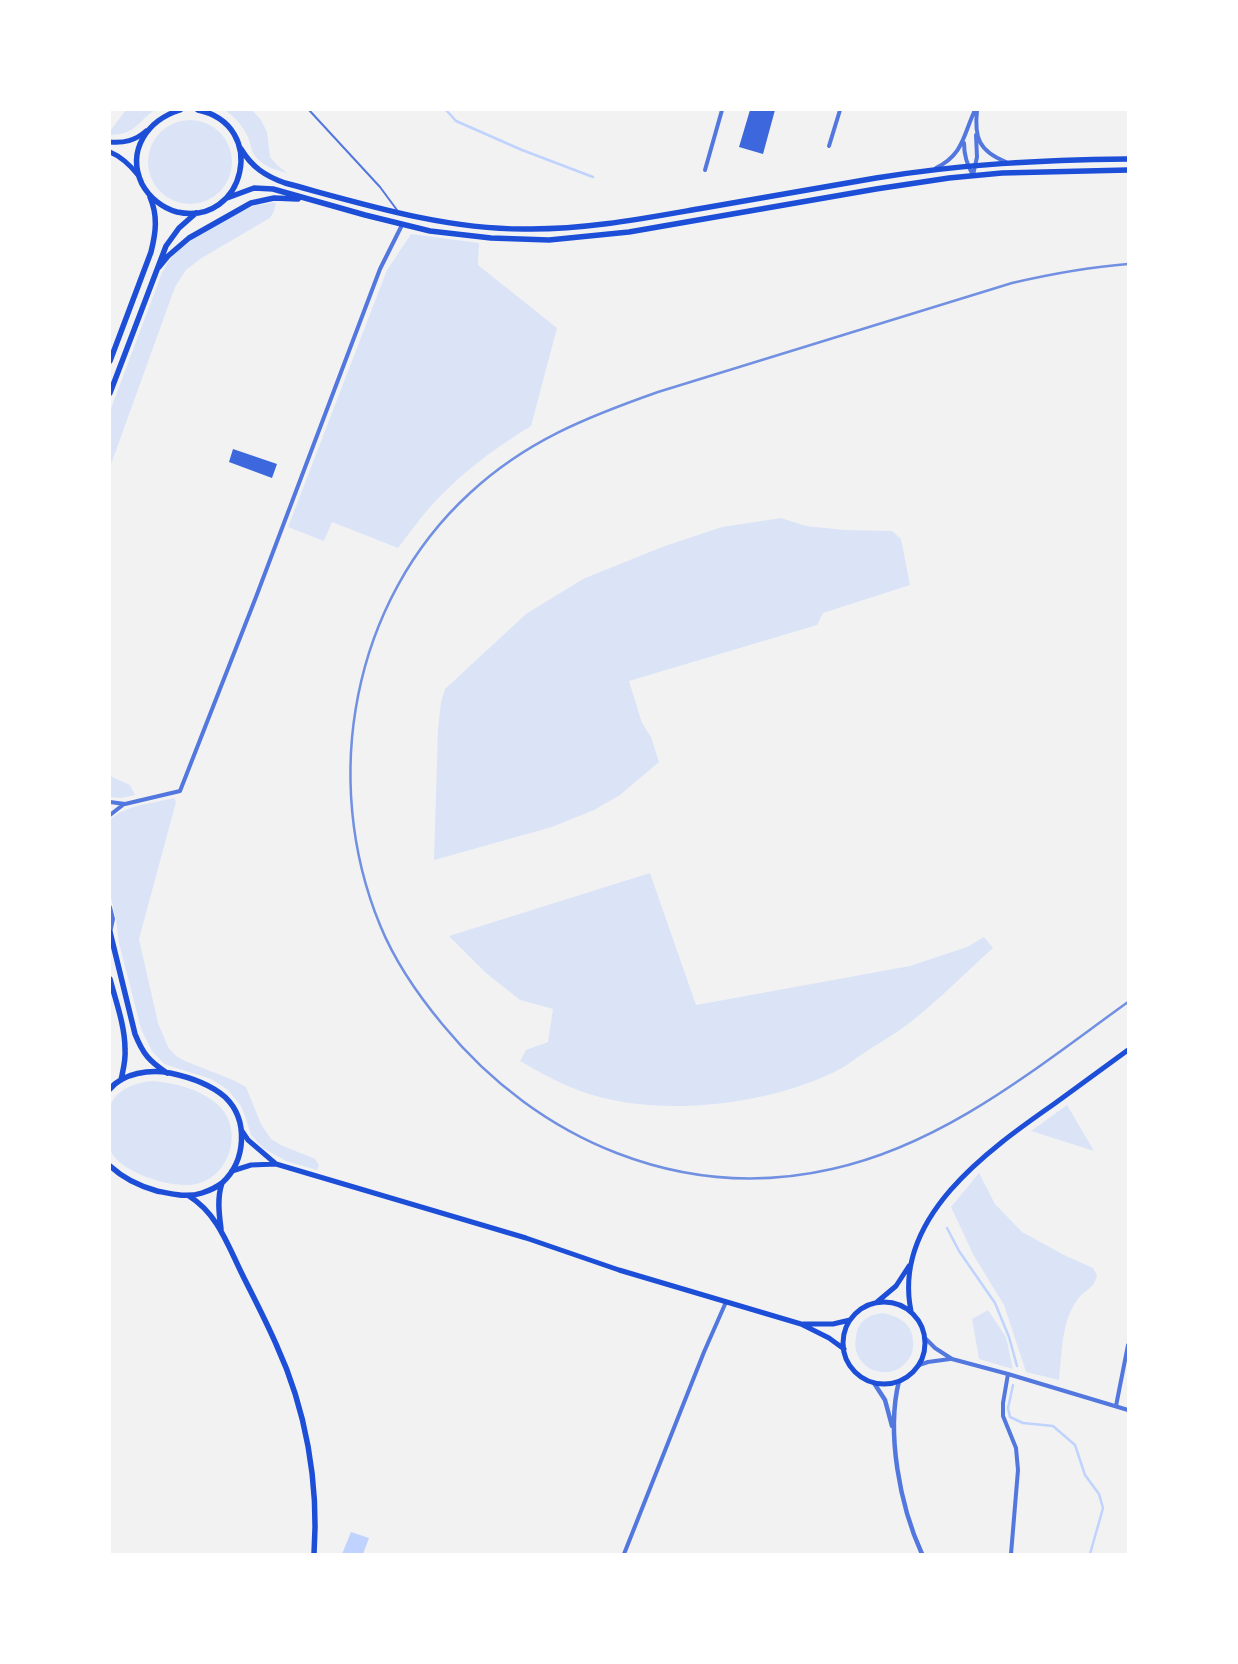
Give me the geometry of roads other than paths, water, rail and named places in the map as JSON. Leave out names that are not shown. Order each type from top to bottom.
[{"type":"main road","points":[[110,361],[151,252],[155,234],[156,219],[154,207],[140,176],[137,164],[138,152],[142,140],[157,120],[180,110]]},
{"type":"main road","points":[[198,110],[219,118],[228,126],[236,137],[240,149],[242,162],[240,175],[235,187],[227,198]]},
{"type":"main road","points":[[110,142],[120,143],[134,140],[148,130]]},
{"type":"main road","points":[[240,149],[254,166],[272,179],[400,214],[462,225],[523,230],[577,228],[626,222],[934,169],[1006,162],[1128,159]]},
{"type":"main road","points":[[110,152],[119,156],[140,176]]},
{"type":"main road","points":[[148,192],[164,207],[179,212],[196,213],[212,208],[227,198],[244,191],[263,188],[287,192],[305,199],[430,231],[491,238],[532,240],[576,238],[629,232],[910,183],[1059,170],[1128,170]]},
{"type":"main road","points":[[156,270],[188,238],[251,204],[274,198],[305,199]]},
{"type":"main road","points":[[110,393],[166,246],[171,237],[196,213]]},
{"type":"main road","points":[[110,932],[135,1034],[152,1062],[167,1072]]},
{"type":"main road","points":[[110,979],[125,1048],[125,1061],[121,1080]]},
{"type":"main road","points":[[911,1264],[896,1286],[877,1302],[862,1309],[850,1320],[844,1334],[844,1349],[847,1361],[863,1378],[874,1383],[900,1382],[911,1375],[919,1365],[925,1352],[926,1339],[921,1324],[911,1311],[908,1298],[908,1284],[911,1264],[925,1227],[946,1195],[976,1163],[1000,1143],[1128,1050]]},
{"type":"main road","points":[[110,1090],[121,1080],[146,1072],[167,1072],[184,1077],[216,1090],[231,1104],[239,1119],[242,1131],[241,1145],[232,1171],[222,1182],[201,1193],[188,1196],[147,1188],[118,1173],[110,1166]]},
{"type":"main road","points":[[242,1131],[248,1140],[276,1164]]},
{"type":"main road","points":[[232,1171],[251,1165],[276,1164],[526,1238],[619,1270],[802,1324],[824,1335],[844,1349]]},
{"type":"main road","points":[[222,1182],[219,1193],[222,1231]]},
{"type":"main road","points":[[188,1196],[205,1208],[222,1231],[277,1344],[298,1402],[311,1460],[316,1532],[314,1554]]},
{"type":"main road","points":[[877,1302],[895,1303],[911,1311]]},
{"type":"main road","points":[[802,1324],[833,1324],[850,1320]]},
{"type":"street","points":[[705,170],[722,110]]},
{"type":"street","points":[[829,146],[840,110]]},
{"type":"street","points":[[973,176],[977,164],[976,110]]},
{"type":"street","points":[[934,169],[952,158],[964,140],[976,110]]},
{"type":"street","points":[[976,130],[982,146],[989,154],[1006,162]]},
{"type":"street","points":[[964,140],[964,152],[973,176]]},
{"type":"street","points":[[110,802],[125,804],[180,791],[256,597],[380,269],[402,225]]},
{"type":"street","points":[[110,815],[125,804]]},
{"type":"street","points":[[110,907],[113,918],[110,932]]},
{"type":"street","points":[[624,1554],[697,1368],[726,1302]]},
{"type":"street","points":[[926,1339],[935,1348],[952,1359],[1128,1410]]},
{"type":"street","points":[[1116,1406],[1128,1345]]},
{"type":"street","points":[[919,1365],[952,1359]]},
{"type":"street","points":[[1008,1374],[1003,1403],[1003,1416],[1016,1448],[1018,1470],[1011,1554]]},
{"type":"street","points":[[900,1382],[894,1403],[894,1433],[902,1495],[913,1534],[922,1554]]},
{"type":"street","points":[[874,1383],[885,1400],[894,1433]]},
{"type":"lane","points":[[308,110],[380,187],[400,214]]},
{"type":"water","points":[[351,1532],[369,1538],[363,1554],[342,1554]]},
{"type":"waterway","points":[[446,110],[456,121],[522,150],[593,177]]},
{"type":"waterway","points":[[947,1228],[959,1251],[995,1303],[1009,1337],[1017,1366]]},
{"type":"waterway","points":[[1013,1385],[1008,1408],[1010,1417],[1023,1423],[1053,1426],[1075,1445],[1085,1475],[1099,1494],[1103,1508],[1090,1554]]},
{"type":"railway","points":[[1128,264],[1070,271],[1012,283],[658,392],[582,421],[535,445],[491,475],[470,493],[430,537],[398,586],[374,639],[358,695],[351,753],[352,811],[362,869],[380,925],[408,978],[443,1025],[481,1066],[523,1101],[569,1131],[617,1153],[668,1169],[722,1177],[776,1177],[832,1169],[873,1157],[913,1142],[951,1123],[988,1101],[1128,1002]]}]
